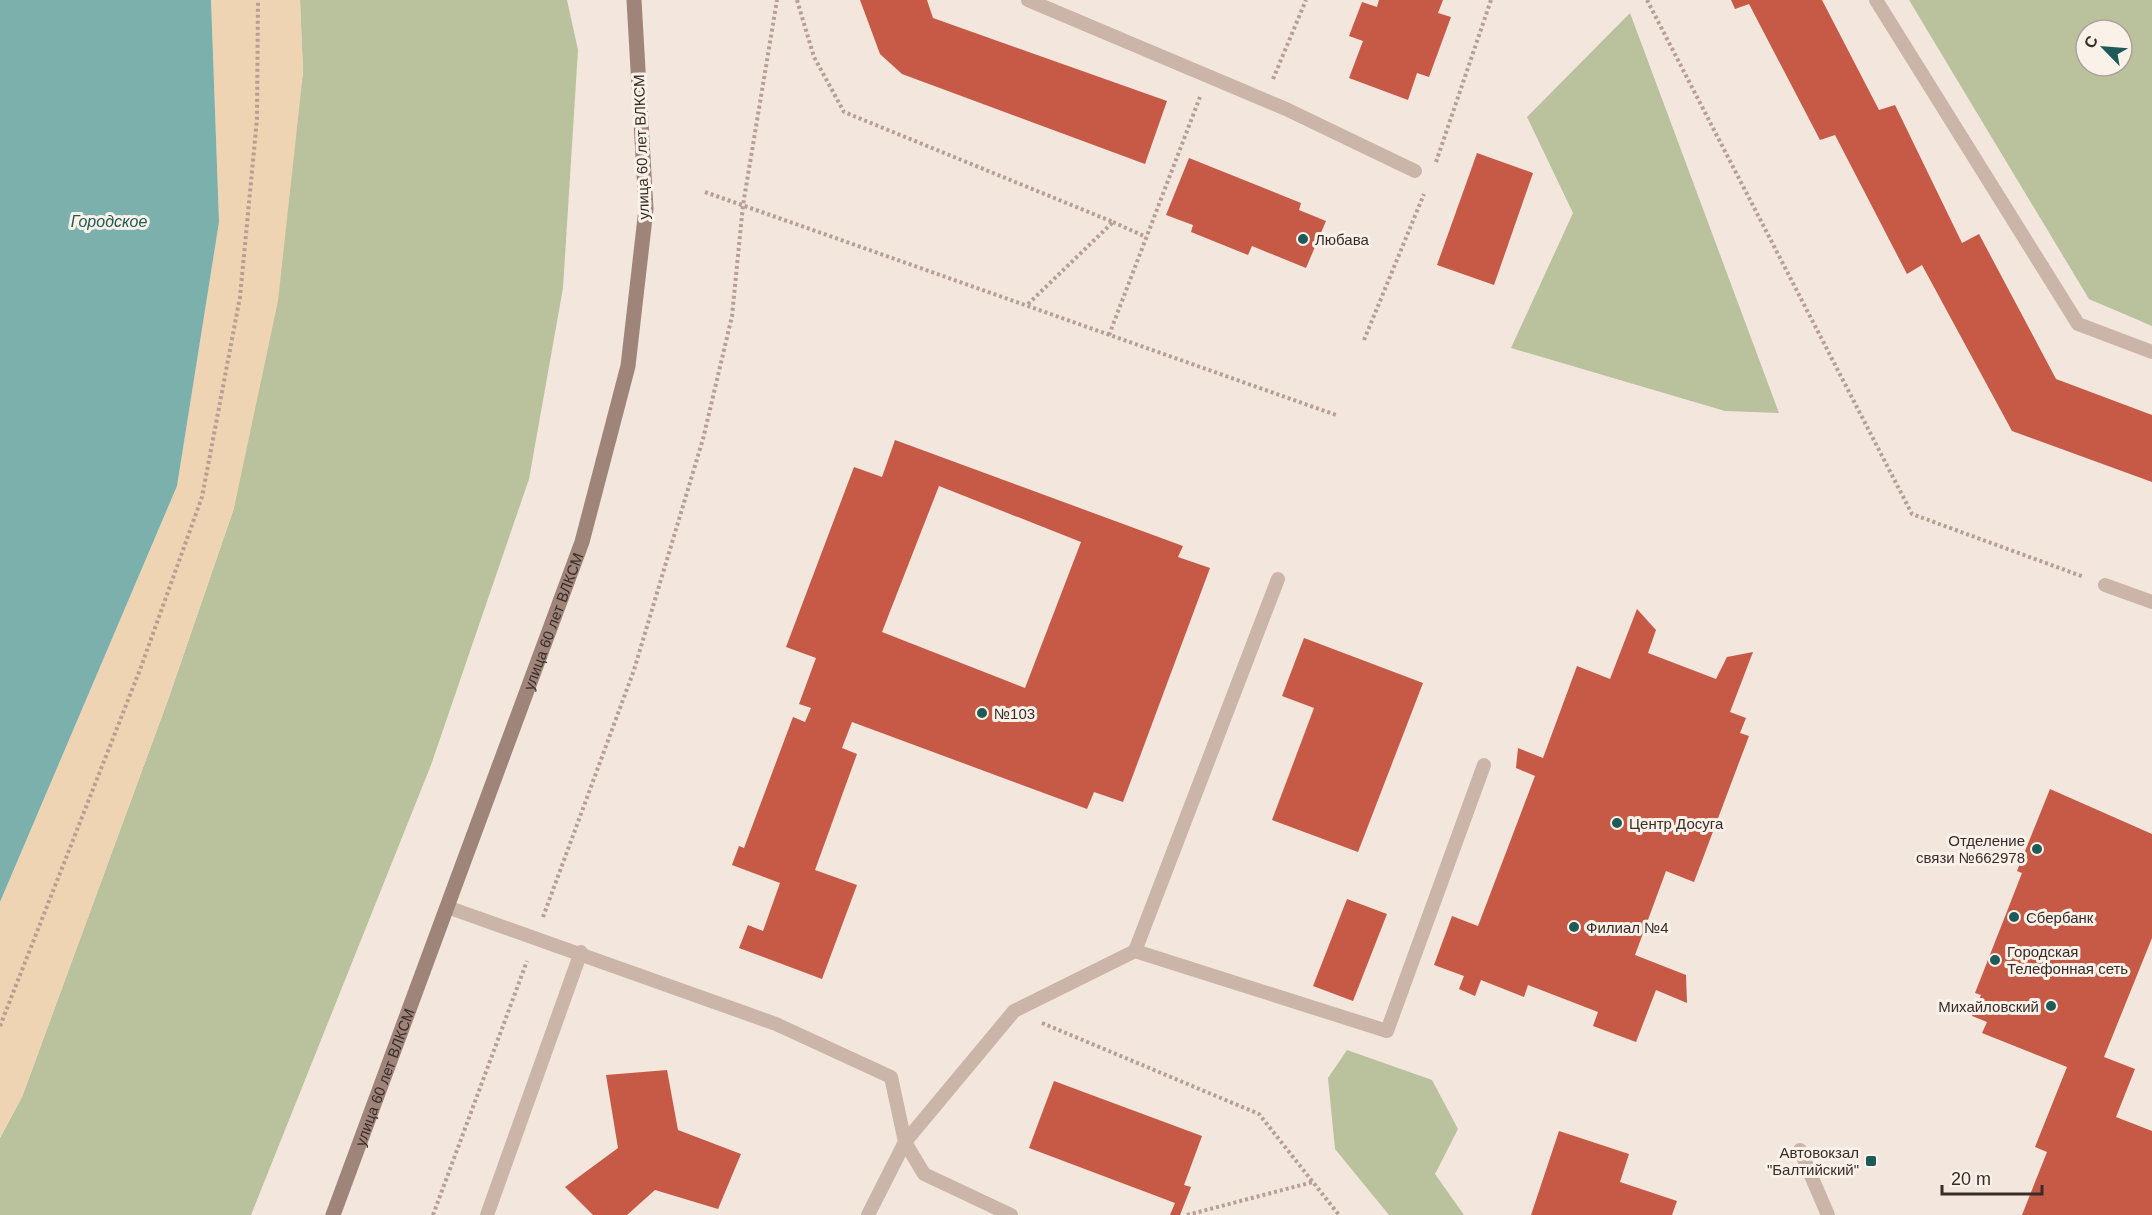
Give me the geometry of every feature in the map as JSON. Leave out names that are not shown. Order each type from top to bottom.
[{"type":"street","name":"улица 60 лет ВЛКСМ","points":[[333,1215],[582,542],[628,366],[646,208],[634,0]]},
{"type":"lane","points":[[1028,0],[1264,99],[1415,171]]},
{"type":"lane","points":[[1876,0],[2078,324],[2152,352]]},
{"type":"lane","points":[[868,1215],[906,1142],[1014,1011],[1135,951],[1278,579]]},
{"type":"lane","points":[[2105,585],[2152,602]]},
{"type":"lane","points":[[1135,951],[1387,1030],[1484,765]]},
{"type":"lane","points":[[447,907],[581,952],[776,1024],[891,1077],[906,1142],[924,1174],[1011,1215]]},
{"type":"lane","points":[[487,1215],[581,952]]},
{"type":"lane","points":[[1800,1150],[1828,1215]]},
{"type":"path","points":[[0,1026],[141,667],[202,497],[240,297],[257,119],[258,0]]},
{"type":"path","points":[[433,1215],[634,670],[703,439],[732,316],[743,205],[765,57],[777,0]]},
{"type":"path","points":[[797,0],[814,57],[844,112],[1146,237]]},
{"type":"path","points":[[1264,99],[1306,0]]},
{"type":"path","points":[[1647,0],[1912,514],[2105,585]]},
{"type":"path","points":[[1109,335],[1208,76]]},
{"type":"path","points":[[705,192],[1336,415]]},
{"type":"path","points":[[1027,305],[1113,222]]},
{"type":"path","points":[[1014,1011],[1259,1114],[1339,1215]]},
{"type":"path","points":[[1187,1215],[1313,1182]]},
{"type":"green space","points":[[300,0],[567,0],[578,50],[563,288],[529,479],[431,765],[251,1215],[0,1215],[0,1138],[22,1097],[169,697],[234,508],[303,73]]},
{"type":"green space","points":[[1909,0],[2152,0],[2152,326],[2089,299]]},
{"type":"green space","points":[[1630,13],[1779,413],[1725,411],[1511,348],[1573,213],[1527,117]]},
{"type":"green space","points":[[1347,1050],[1432,1080],[1458,1129],[1435,1174],[1464,1215],[1389,1215],[1335,1149],[1328,1078]]},
{"type":"sand","points":[[211,0],[300,0],[303,73],[278,301],[234,508],[169,697],[22,1097],[0,1137],[0,902],[177,486],[219,222]]},
{"type":"water","name":"Городское","points":[[0,0],[211,0],[219,222],[177,486],[0,902]]},
{"type":"building","points":[[860,0],[927,0],[933,18],[1167,101],[1145,164],[902,74],[880,54]]},
{"type":"building","points":[[1379,0],[1443,0],[1438,13],[1451,17],[1429,77],[1417,73],[1408,100],[1349,78],[1363,41],[1349,36],[1362,2],[1377,7]]},
{"type":"building","points":[[1731,0],[1822,0],[1879,110],[1895,105],[1962,243],[1979,234],[2056,379],[2152,415],[2152,482],[2012,431],[1922,265],[1907,274],[1835,135],[1820,140],[1749,4],[1735,9]]},
{"type":"building","points":[[1477,153],[1533,173],[1494,285],[1437,265]]},
{"type":"building","points":[[1189,158],[1301,203],[1299,210],[1326,221],[1306,268],[1252,246],[1248,255],[1191,232],[1193,225],[1166,215]]},
{"type":"building","name":"№103","points":[[895,440],[1183,546],[1178,557],[1210,568],[1123,802],[1094,792],[1087,809],[852,722],[842,748],[857,754],[815,870],[857,885],[822,979],[739,948],[748,925],[763,931],[780,883],[732,865],[739,846],[744,848],[793,717],[805,722],[811,708],[799,704],[816,658],[786,647],[854,467],[882,477]],"holes":[[[939,486],[1081,542],[1025,688],[882,632]]]},
{"type":"building","name":"Центр Досуга","points":[[1637,609],[1656,630],[1648,653],[1716,679],[1727,657],[1753,652],[1730,712],[1746,718],[1740,733],[1749,736],[1694,882],[1666,871],[1635,955],[1686,975],[1687,1003],[1656,990],[1636,1042],[1593,1026],[1598,1012],[1528,985],[1524,997],[1481,980],[1475,996],[1459,989],[1464,976],[1434,965],[1452,916],[1478,926],[1535,776],[1516,768],[1518,748],[1543,758],[1577,666],[1610,679]]},
{"type":"building","points":[[1304,638],[1423,683],[1358,852],[1272,820],[1314,708],[1282,696]]},
{"type":"building","name":"Михайловский","points":[[2050,789],[2152,834],[2152,938],[2104,1057],[2135,1069],[2116,1117],[2152,1131],[2152,1215],[2022,1215],[2047,1152],[2035,1147],[2067,1067],[1982,1033],[1987,1022],[1972,1016],[1981,995],[1975,993],[2022,873],[2017,871]]},
{"type":"building","points":[[1347,899],[1387,914],[1353,1001],[1313,986]]},
{"type":"building","points":[[667,1070],[678,1130],[741,1154],[718,1209],[655,1190],[627,1215],[593,1215],[565,1187],[618,1148],[606,1075]]},
{"type":"building","points":[[1054,1081],[1202,1136],[1184,1185],[1191,1187],[1180,1215],[1170,1215],[1175,1203],[1029,1148]]},
{"type":"building","points":[[1559,1131],[1629,1154],[1620,1182],[1677,1201],[1672,1215],[1531,1215]]},
{"type":"place","name":"Любава","points":[[1303,239]]},
{"type":"place","name":"№103","points":[[982,713]]},
{"type":"place","name":"Центр Досуга","points":[[1617,823]]},
{"type":"place","name":"Отделение связи №662978","points":[[2037,849]]},
{"type":"place","name":"Сбербанк","points":[[2014,917]]},
{"type":"place","name":"Филиал №4","points":[[1574,927]]},
{"type":"place","name":"Городская Телефонная сеть","points":[[1995,960]]},
{"type":"place","name":"Михайловский","points":[[2051,1006]]},
{"type":"place","name":"Автовокзал \"Балтийский\"","points":[[1871,1161]]}]
